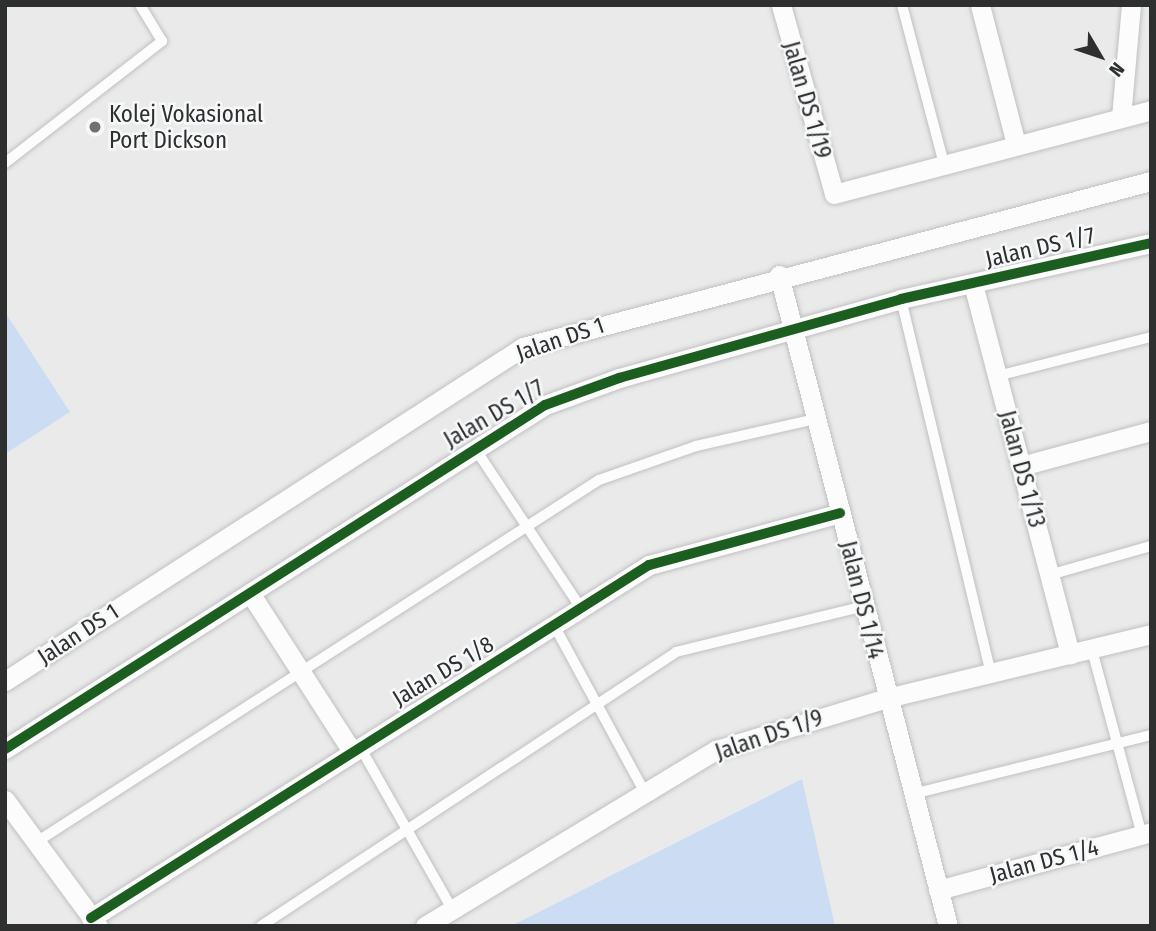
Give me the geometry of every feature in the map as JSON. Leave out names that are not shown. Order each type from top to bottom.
[{"type":"street","name":"Jalan DS 1/19","points":[[780,5],[834,194],[944,164]]},
{"type":"street","points":[[980,5],[1016,144]]},
{"type":"street","points":[[1121,117],[1131,5]]},
{"type":"street","points":[[944,164],[1151,110]]},
{"type":"street","name":"Jalan DS 1","points":[[5,681],[523,346],[779,275],[1151,181]]},
{"type":"street","name":"Jalan DS 1/7","points":[[5,749],[474,447],[545,405],[620,378],[901,299],[1151,243]]},
{"type":"street","name":"Jalan DS 1/14","points":[[779,275],[948,926]]},
{"type":"street","name":"Jalan DS 1/13","points":[[973,284],[1070,654]]},
{"type":"street","points":[[1021,466],[1151,431]]},
{"type":"street","name":"Jalan DS 1/8","points":[[94,922],[356,748],[555,627],[649,565],[840,513]]},
{"type":"street","points":[[250,593],[356,748]]},
{"type":"street","name":"Jalan DS 1/9","points":[[425,926],[643,789],[716,750],[887,698],[991,675],[1151,634]]},
{"type":"street","points":[[5,800],[38,841],[94,922]]},
{"type":"street","name":"Jalan DS 1/4","points":[[938,890],[1146,834]]},
{"type":"lane","points":[[5,163],[162,41],[140,5]]},
{"type":"lane","points":[[902,5],[944,164]]},
{"type":"lane","points":[[901,299],[991,675]]},
{"type":"lane","points":[[997,376],[1151,337]]},
{"type":"lane","points":[[38,841],[299,668],[598,480],[696,446],[816,419]]},
{"type":"lane","points":[[474,447],[582,608]]},
{"type":"lane","points":[[1049,575],[1151,546]]},
{"type":"lane","points":[[261,926],[676,652],[864,606]]},
{"type":"lane","points":[[555,627],[643,789]]},
{"type":"lane","points":[[1092,650],[1117,744],[1146,834]]},
{"type":"lane","points":[[913,794],[1151,735]]},
{"type":"lane","points":[[356,748],[407,829],[452,909]]},
{"type":"shaded area","points":[[5,312],[70,412],[5,454]]},
{"type":"shaded area","points":[[802,779],[835,926],[515,926],[515,924]]},
{"type":"cycle path","points":[[5,749],[545,405],[619,378],[901,299],[1151,243]]},
{"type":"cycle path","points":[[91,918],[649,565],[840,513]]},
{"type":"place","name":"Kolej Vokasional Port Dickson","points":[[95,127]]}]
